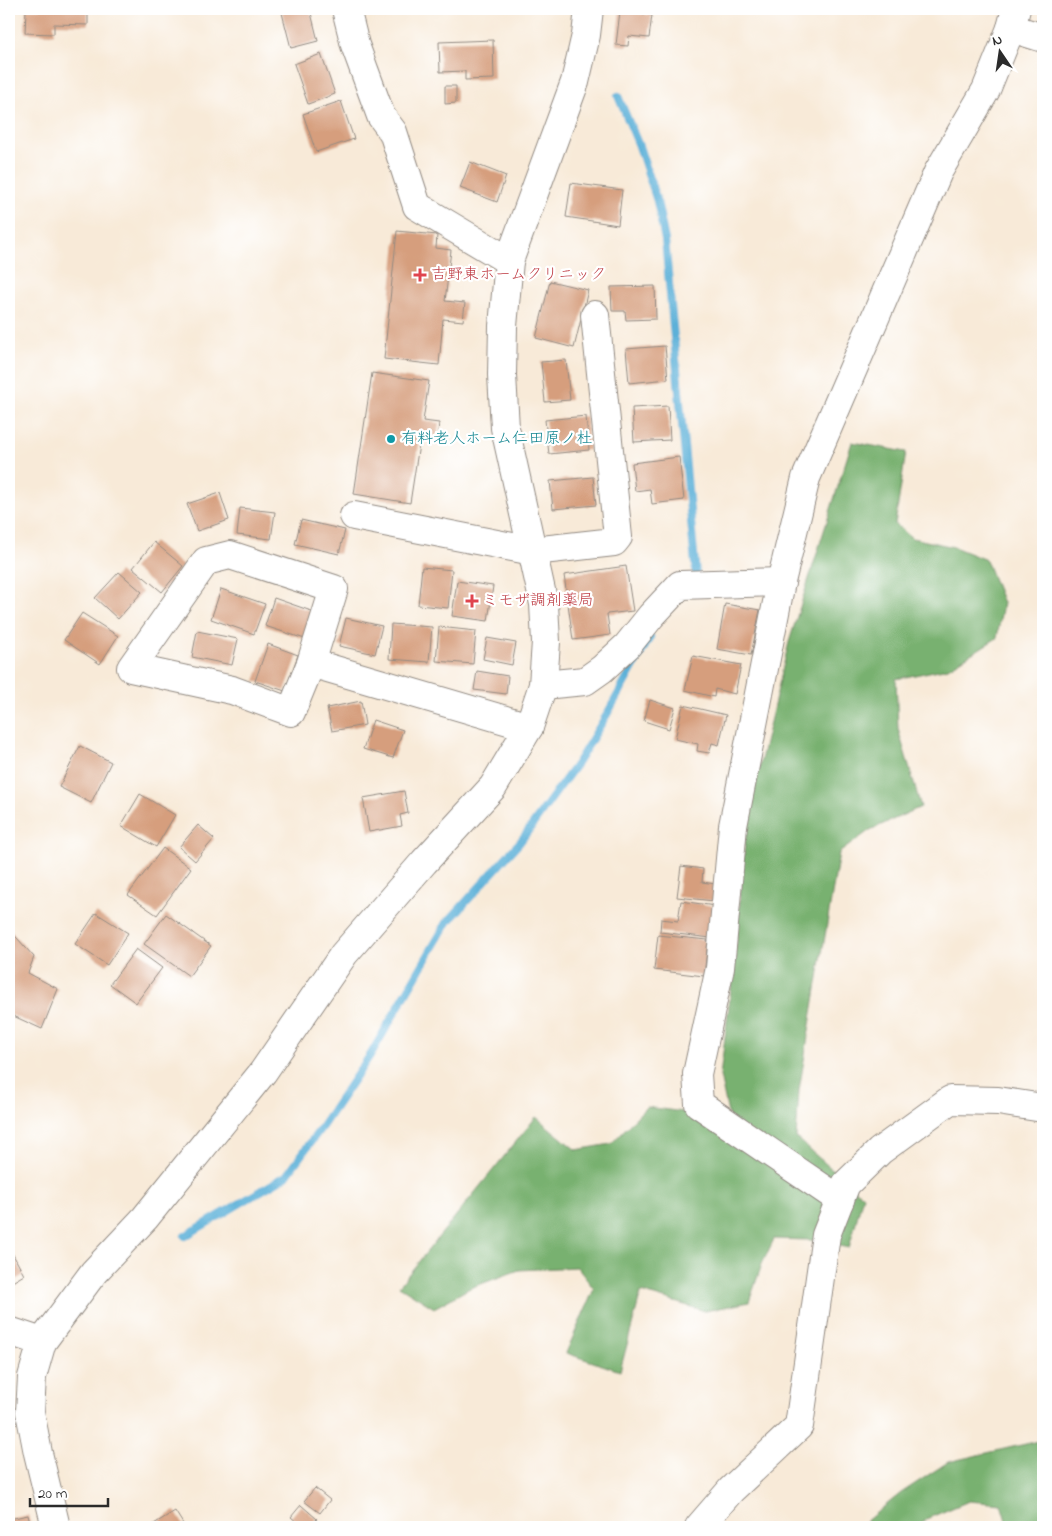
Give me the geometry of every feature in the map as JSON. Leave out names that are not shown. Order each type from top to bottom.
[{"type":"street","points":[[346,9],[355,45],[381,116],[393,132],[417,206],[509,261]]},
{"type":"street","points":[[56,1527],[30,1412],[32,1377],[42,1342],[94,1272],[145,1218],[264,1072],[344,954],[493,786],[529,726],[543,685],[546,642],[544,604],[505,428],[502,366],[503,326],[509,261],[574,82],[586,35],[589,9]]},
{"type":"street","points":[[840,1200],[698,1104],[698,1074],[720,968],[733,826],[780,582],[806,478],[938,172],[986,90],[1014,18],[1043,38]]},
{"type":"street","points":[[354,516],[533,551],[614,542],[618,537],[595,314]]},
{"type":"street","points":[[230,555],[334,589],[311,663],[291,712],[232,690],[130,668],[206,561],[230,555]]},
{"type":"street","points":[[543,685],[585,680],[602,669],[627,646],[651,616],[680,585],[780,582]]},
{"type":"street","points":[[311,663],[529,726]]},
{"type":"street","points":[[700,1527],[731,1490],[799,1426],[826,1235],[846,1184],[880,1151],[950,1100],[998,1101],[1043,1108]]},
{"type":"street","points":[[9,1331],[42,1342]]},
{"type":"green space","points":[[852,442],[906,452],[895,524],[912,538],[954,547],[986,560],[1003,603],[997,638],[948,668],[896,679],[898,729],[921,807],[870,830],[839,853],[799,1090],[796,1138],[863,1196],[849,1248],[810,1240],[774,1239],[762,1264],[749,1302],[705,1311],[641,1292],[620,1371],[566,1353],[594,1289],[577,1267],[519,1270],[470,1288],[434,1308],[399,1286],[536,1117],[576,1150],[611,1144],[646,1107],[729,1118],[720,1076],[735,958],[747,819],[789,642]]},
{"type":"green space","points":[[1043,1440],[1043,1527],[1008,1527],[1001,1504],[969,1501],[926,1519],[919,1527],[866,1527],[865,1522],[901,1493],[948,1462]]},
{"type":"building","points":[[26,9],[88,9],[88,25],[54,24],[54,34],[25,33]]},
{"type":"building","points":[[281,9],[310,9],[318,41],[291,48]]},
{"type":"building","points":[[363,9],[400,9],[400,10],[364,15]]},
{"type":"building","points":[[620,11],[652,15],[649,38],[629,36],[628,46],[616,45]]},
{"type":"building","points":[[493,40],[494,79],[465,80],[465,71],[440,72],[439,42]]},
{"type":"building","points":[[321,54],[335,94],[308,104],[294,64]]},
{"type":"building","points":[[445,86],[456,86],[456,103],[445,104]]},
{"type":"building","points":[[341,101],[354,139],[316,152],[303,114]]},
{"type":"building","points":[[470,162],[506,176],[497,202],[460,188]]},
{"type":"building","points":[[571,183],[622,190],[618,225],[566,217]]},
{"type":"building","name":"吉野東ホームクリニック","points":[[397,231],[437,235],[436,248],[451,250],[445,301],[465,303],[463,321],[443,319],[439,365],[384,359]]},
{"type":"building","points":[[550,281],[588,290],[574,348],[536,338]]},
{"type":"building","points":[[655,286],[656,319],[626,320],[625,311],[612,311],[611,287]]},
{"type":"building","points":[[665,346],[668,379],[629,383],[626,349]]},
{"type":"building","points":[[566,360],[570,400],[545,402],[541,362]]},
{"type":"building","name":"有料老人ホーム仁田原ノ杜","points":[[372,373],[429,381],[423,421],[439,423],[437,440],[420,438],[410,503],[354,494]]},
{"type":"building","points":[[668,406],[670,440],[634,442],[632,408]]},
{"type":"building","points":[[586,416],[589,450],[549,454],[545,420]]},
{"type":"building","points":[[679,457],[684,500],[652,504],[650,489],[635,491],[632,463]]},
{"type":"building","points":[[593,477],[596,505],[553,509],[550,481]]},
{"type":"building","points":[[220,493],[229,520],[197,531],[187,504]]},
{"type":"building","points":[[240,508],[275,512],[271,539],[237,535]]},
{"type":"building","points":[[301,520],[345,530],[339,554],[295,544]]},
{"type":"building","points":[[154,542],[183,566],[162,592],[133,568]]},
{"type":"building","points":[[626,566],[633,611],[607,614],[610,635],[573,640],[564,575]]},
{"type":"building","points":[[422,567],[452,570],[448,608],[418,605]]},
{"type":"building","points":[[119,572],[142,592],[118,619],[95,598]]},
{"type":"building","name":"ミモザ調剤薬局","points":[[457,581],[493,586],[488,621],[452,616]]},
{"type":"building","points":[[221,589],[265,604],[254,634],[211,619]]},
{"type":"building","points":[[274,598],[317,613],[308,640],[265,626]]},
{"type":"building","points":[[725,604],[760,610],[751,655],[717,649]]},
{"type":"building","points":[[82,613],[118,636],[100,664],[64,640]]},
{"type":"building","points":[[346,618],[382,626],[375,654],[339,646]]},
{"type":"building","points":[[391,624],[432,627],[429,662],[389,659]]},
{"type":"building","points":[[439,627],[476,631],[473,664],[436,661]]},
{"type":"building","points":[[197,631],[238,639],[232,665],[192,657]]},
{"type":"building","points":[[487,638],[516,643],[512,665],[483,659]]},
{"type":"building","points":[[268,644],[298,655],[285,691],[255,681]]},
{"type":"building","points":[[693,656],[741,665],[735,694],[715,689],[714,697],[685,690]]},
{"type":"building","points":[[477,671],[508,676],[506,694],[474,690]]},
{"type":"building","points":[[650,700],[675,708],[669,729],[644,721]]},
{"type":"building","points":[[361,701],[365,725],[332,731],[327,708]]},
{"type":"building","points":[[683,705],[726,715],[719,745],[712,743],[709,753],[697,751],[698,744],[675,739]]},
{"type":"building","points":[[373,720],[403,730],[393,758],[363,749]]},
{"type":"building","points":[[80,746],[111,762],[91,803],[59,787]]},
{"type":"building","points":[[404,791],[408,813],[400,815],[402,826],[369,832],[363,798]]},
{"type":"building","points":[[140,794],[175,815],[156,847],[121,826]]},
{"type":"building","points":[[198,825],[214,839],[195,861],[179,847]]},
{"type":"building","points":[[163,848],[191,868],[157,915],[128,895]]},
{"type":"building","points":[[681,866],[703,869],[702,882],[716,884],[714,901],[677,897]]},
{"type":"building","points":[[681,901],[715,906],[711,938],[660,932],[661,919],[678,921]]},
{"type":"building","points":[[96,913],[128,933],[107,965],[75,944]]},
{"type":"building","points":[[166,914],[211,946],[189,976],[144,944]]},
{"type":"building","points":[[9,929],[34,957],[28,973],[58,989],[42,1029],[9,1014]]},
{"type":"building","points":[[658,935],[708,940],[704,976],[654,970]]},
{"type":"building","points":[[136,949],[162,968],[136,1003],[110,984]]},
{"type":"building","points":[[9,1247],[24,1275],[9,1284]]},
{"type":"building","points":[[315,1488],[330,1500],[320,1513],[304,1501]]},
{"type":"building","points":[[301,1505],[317,1519],[310,1527],[303,1527],[291,1517]]},
{"type":"building","points":[[175,1511],[185,1527],[149,1527]]},
{"type":"building","points":[[28,1515],[31,1527],[9,1527],[9,1519]]},
{"type":"waterway","points":[[618,96],[639,146],[657,201],[665,240],[696,575]]},
{"type":"waterway","points":[[185,1236],[286,1176],[371,1054],[446,924],[520,842],[578,762],[650,637]]},
{"type":"place","name":"吉野東ホームクリニック","points":[[420,275]]},
{"type":"place","name":"有料老人ホーム仁田原ノ杜","points":[[391,439]]},
{"type":"place","name":"ミモザ調剤薬局","points":[[472,601]]}]
